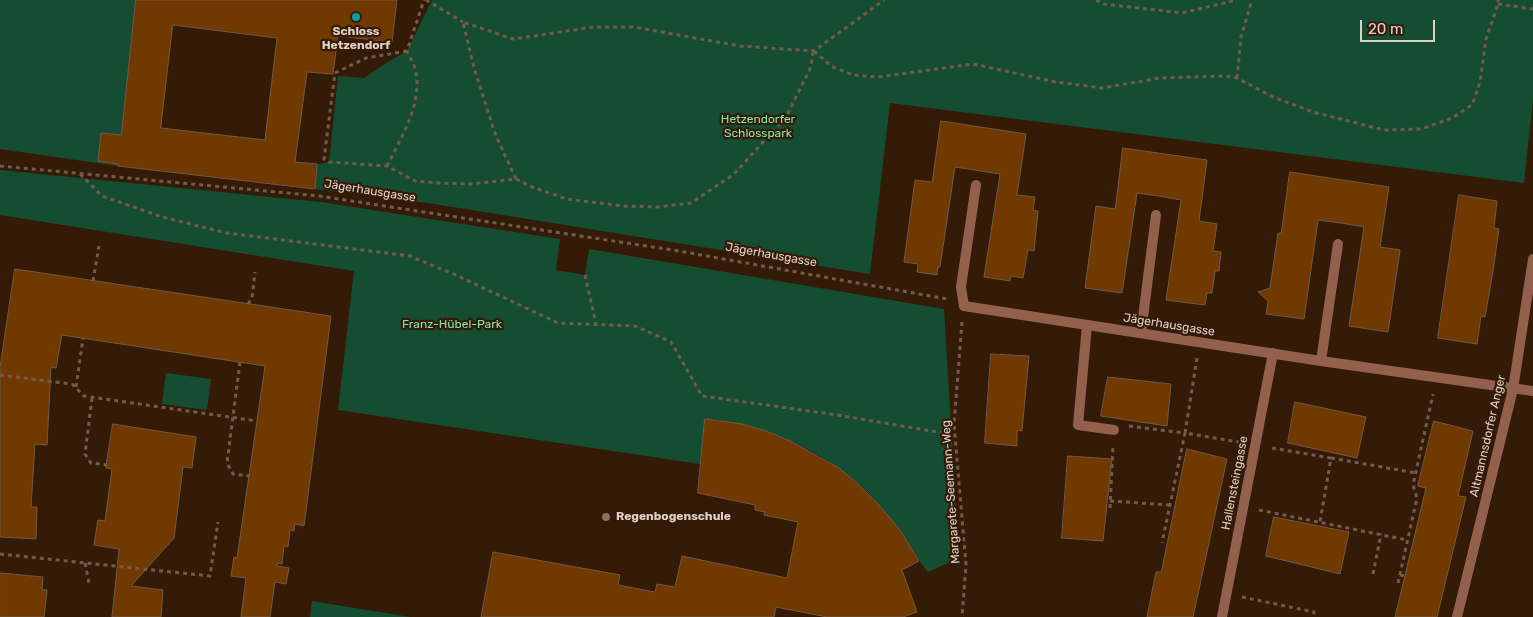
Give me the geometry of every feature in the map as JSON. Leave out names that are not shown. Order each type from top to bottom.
[{"type":"street","points":[[964,306],[961,286],[976,185]]},
{"type":"street","points":[[1141,333],[1156,215]]},
{"type":"street","points":[[1321,361],[1338,244]]},
{"type":"street","name":"Altmannsdorfer Anger","points":[[1457,617],[1513,389],[1533,259]]},
{"type":"street","name":"Jägerhausgasse","points":[[964,306],[1321,361],[1533,391]]},
{"type":"street","points":[[1087,325],[1078,425],[1114,430]]},
{"type":"street","name":"Hallensteingasse","points":[[1222,617],[1273,353]]},
{"type":"path","points":[[387,166],[404,132],[418,95],[415,69],[407,51],[425,0],[463,22],[513,39],[594,27],[634,27],[740,46],[814,51],[831,66],[852,75],[878,77],[973,64],[1056,82],[1102,88],[1160,78],[1225,76],[1237,78],[1273,97],[1313,112],[1384,130],[1421,129],[1452,118],[1472,105],[1480,82],[1486,39],[1498,2],[1533,10]]},
{"type":"path","points":[[463,22],[474,68],[496,136],[516,178],[532,187],[567,199],[623,206],[656,207],[691,203],[734,174],[786,117],[811,67],[814,51],[884,0]]},
{"type":"path","points":[[1096,0],[1104,4],[1182,13],[1237,0]]},
{"type":"path","points":[[1237,78],[1241,37],[1252,0]]},
{"type":"path","points":[[407,51],[366,58],[335,73],[324,159],[329,162],[387,166],[415,181],[470,184],[516,178]]},
{"type":"path","name":"Jägerhausgasse","points":[[0,166],[319,196],[689,253],[949,300],[964,306]]},
{"type":"path","points":[[80,173],[102,196],[162,217],[227,233],[410,256],[458,276],[558,323],[635,326],[671,342],[702,396],[837,415],[955,435]]},
{"type":"path","points":[[93,281],[98,246]]},
{"type":"path","points":[[248,304],[252,298],[255,272]]},
{"type":"path","points":[[585,276],[596,324]]},
{"type":"path","name":"Margarete-Seemann-Weg","points":[[962,617],[966,565],[954,424],[964,306]]},
{"type":"path","points":[[76,388],[84,338]]},
{"type":"path","points":[[1162,543],[1200,342]]},
{"type":"path","points":[[240,362],[227,464],[233,474],[250,476]]},
{"type":"path","points":[[0,375],[72,384],[84,396],[92,398],[257,421]]},
{"type":"path","points":[[1398,583],[1417,498],[1413,486],[1437,378]]},
{"type":"path","points":[[92,398],[85,454],[91,462],[107,465]]},
{"type":"path","points":[[1114,430],[1115,424],[1184,433],[1416,473]]},
{"type":"path","points":[[1322,456],[1323,451]]},
{"type":"path","points":[[1110,508],[1113,454]]},
{"type":"path","points":[[1320,522],[1331,458]]},
{"type":"path","points":[[1419,460],[1425,460]]},
{"type":"path","points":[[1110,502],[1169,505]]},
{"type":"path","points":[[1243,506],[1314,523],[1320,522],[1408,540]]},
{"type":"path","points":[[0,554],[210,576],[218,522]]},
{"type":"path","points":[[1410,528],[1416,529]]},
{"type":"path","points":[[1373,574],[1381,534]]},
{"type":"path","points":[[84,563],[89,583]]},
{"type":"path","points":[[1400,575],[1405,576]]},
{"type":"path","points":[[1227,594],[1314,612],[1312,617]]},
{"type":"green space","points":[[0,0],[136,0],[118,166],[0,149]]},
{"type":"green space","name":"Hetzendorfer Schlosspark","points":[[432,0],[1533,0],[1533,99],[1524,183],[890,103],[870,274],[428,203],[315,189],[317,164],[329,162],[338,76],[364,78],[407,51]]},
{"type":"green space","name":"Franz-Hübel-Park","points":[[0,170],[321,202],[560,239],[556,270],[585,275],[589,249],[944,309],[959,558],[928,572],[902,533],[884,511],[860,485],[844,472],[827,460],[787,440],[746,426],[705,419],[700,464],[338,410],[354,271],[0,215]]},
{"type":"green space","points":[[166,373],[211,379],[207,410],[162,404]]},
{"type":"green space","points":[[312,601],[410,617],[310,617]]},
{"type":"building","points":[[136,0],[397,0],[392,42],[338,36],[333,74],[307,72],[295,162],[317,164],[315,189],[118,166],[118,164],[98,161],[101,133],[121,135]],"holes":[[[173,25],[277,38],[265,140],[161,128]]]},
{"type":"building","points":[[941,121],[1026,134],[1017,195],[1035,197],[1033,210],[1038,211],[1034,251],[1028,250],[1023,278],[1011,276],[1010,281],[984,277],[1000,174],[955,167],[940,267],[938,267],[937,275],[917,272],[918,264],[904,262],[915,180],[932,182]]},
{"type":"building","points":[[1123,148],[1207,160],[1199,221],[1217,224],[1213,251],[1221,252],[1219,271],[1215,271],[1212,293],[1207,293],[1205,305],[1166,300],[1181,200],[1159,196],[1137,193],[1122,293],[1085,288],[1096,206],[1115,209]]},
{"type":"building","points":[[1290,172],[1389,187],[1380,247],[1400,250],[1388,332],[1349,326],[1364,227],[1341,223],[1318,220],[1304,319],[1266,314],[1268,301],[1258,292],[1270,288]]},
{"type":"building","points":[[1459,195],[1497,201],[1494,228],[1499,229],[1485,317],[1481,316],[1477,344],[1438,338]]},
{"type":"building","points":[[15,269],[331,316],[304,526],[295,524],[294,531],[290,530],[288,547],[284,546],[282,564],[277,563],[277,566],[289,568],[286,584],[275,582],[270,617],[241,617],[246,578],[231,576],[234,557],[237,558],[265,366],[62,335],[56,368],[51,367],[47,445],[35,444],[31,507],[37,507],[36,539],[0,537],[0,368]]},
{"type":"building","points":[[991,354],[1029,356],[1022,431],[1017,430],[1017,446],[985,443]]},
{"type":"building","points":[[1108,377],[1171,384],[1167,426],[1101,416]]},
{"type":"building","points":[[1295,402],[1366,417],[1357,458],[1288,443]]},
{"type":"building","points":[[705,419],[742,424],[790,441],[839,468],[859,485],[900,530],[919,561],[902,570],[917,612],[903,617],[827,617],[776,607],[774,617],[481,617],[493,552],[620,575],[618,585],[655,592],[657,584],[675,587],[682,556],[787,578],[798,522],[764,515],[765,512],[755,510],[755,505],[698,493]]},
{"type":"building","points":[[1434,421],[1473,431],[1458,496],[1466,497],[1437,617],[1395,617],[1426,488],[1418,486]]},
{"type":"building","points":[[113,424],[196,437],[192,468],[183,467],[174,538],[131,586],[163,590],[161,617],[112,617],[119,549],[94,545],[98,520],[105,521],[112,469],[106,468]]},
{"type":"building","points":[[1187,449],[1227,459],[1193,617],[1147,617],[1156,572],[1161,572]]},
{"type":"building","points":[[1068,456],[1112,459],[1103,541],[1062,538]]},
{"type":"building","points":[[1274,517],[1349,532],[1340,574],[1266,556]]},
{"type":"building","points":[[0,573],[43,577],[42,590],[47,590],[44,617],[0,617]]},
{"type":"place","name":"Schloss Hetzendorf","points":[[356,17]]},
{"type":"place","name":"Regenbogenschule","points":[[606,517]]}]
